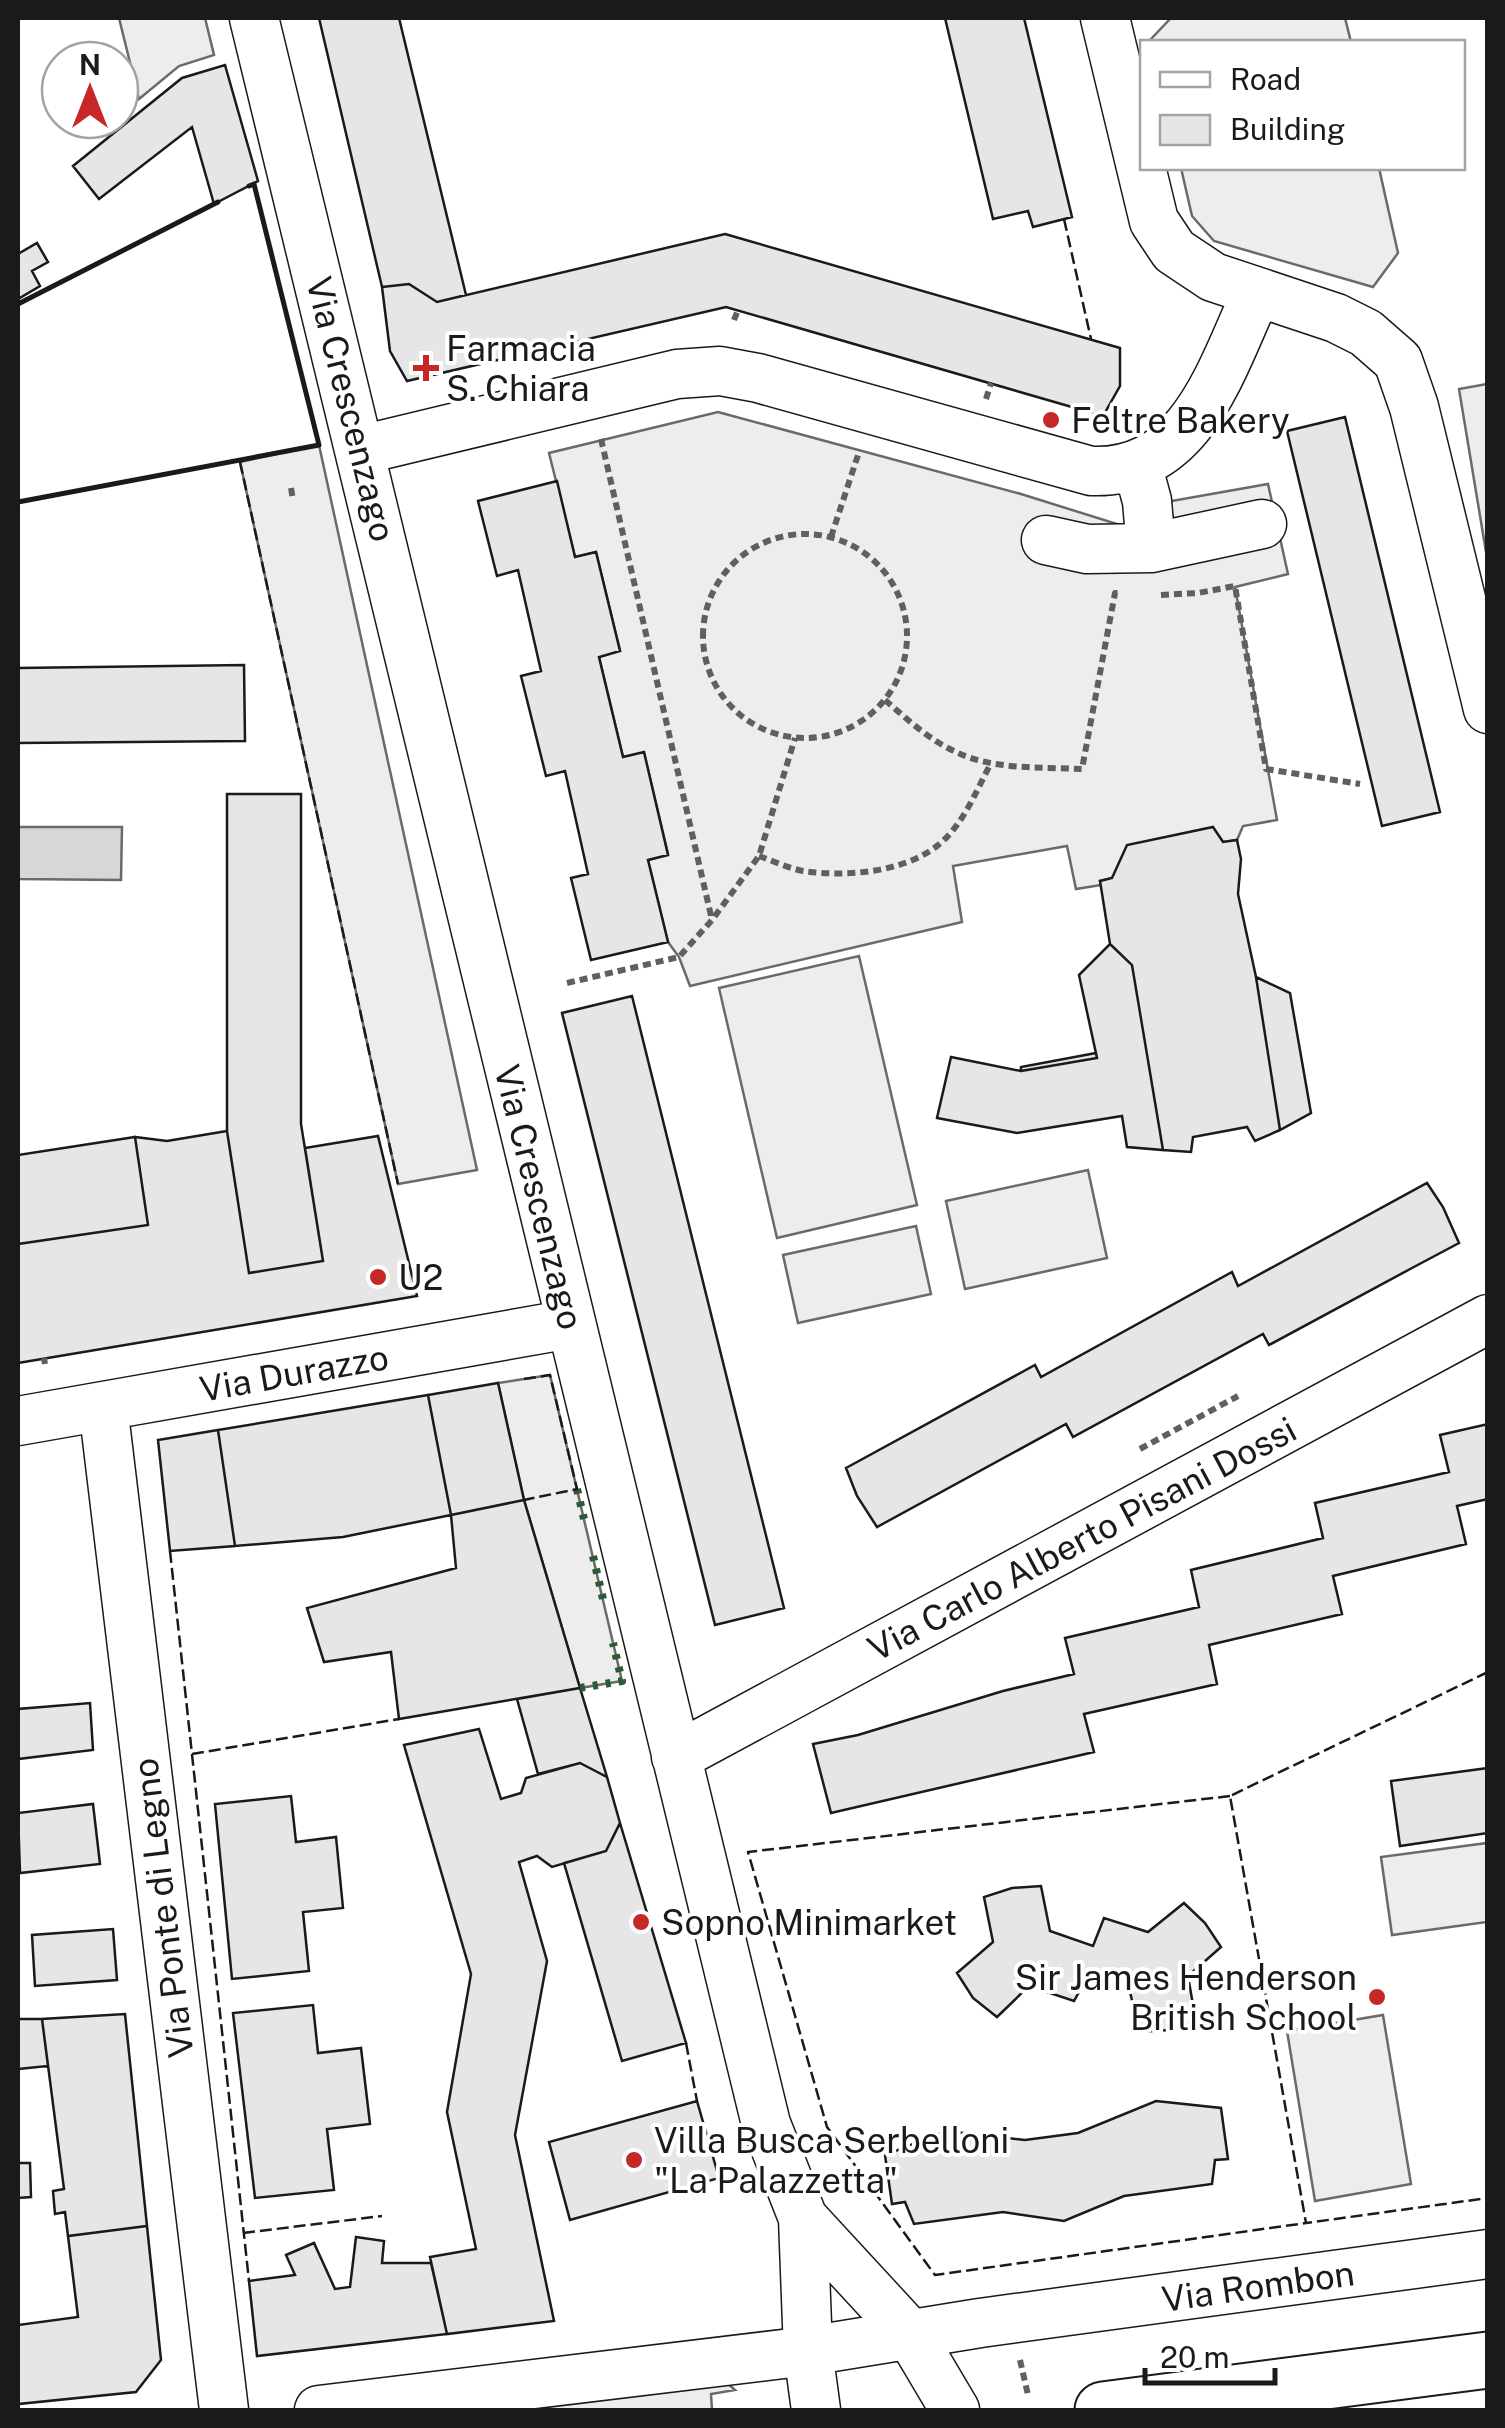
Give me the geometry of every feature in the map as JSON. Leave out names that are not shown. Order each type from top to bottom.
[{"type":"main road","points":[[1103,2410],[1488,2360]]},
{"type":"street","name":"Via Crescenzago","points":[[254,18],[766,2124],[803,2218],[910,2334]]},
{"type":"street","points":[[1105,18],[1140,163]]},
{"type":"street","points":[[1142,170],[1154,221],[1174,252],[1191,265],[1213,277],[1336,318],[1366,333],[1398,361],[1477,621],[1488,708]]},
{"type":"street","points":[[361,450],[678,374],[720,371],[758,378],[1090,470],[1122,470],[1168,445],[1195,420],[1209,399],[1257,292]]},
{"type":"street","points":[[1136,464],[1147,502],[1151,548]]},
{"type":"street","points":[[1046,540],[1087,549],[1151,548],[1262,524]]},
{"type":"street","name":"Via Carlo Alberto Pisani Dossi","points":[[676,1758],[1488,1319]]},
{"type":"street","name":"Via Durazzo","points":[[18,1421],[570,1324]]},
{"type":"street","name":"Via Ponte di Legno","points":[[102,1406],[224,2410]]},
{"type":"street","points":[[803,2218],[808,2352],[816,2410]]},
{"type":"street","name":"Via Rombon","points":[[319,2410],[808,2352],[910,2334],[1488,2254]]},
{"type":"street","points":[[910,2334],[955,2410]]},
{"type":"path","points":[[734,320],[738,310]]},
{"type":"path","points":[[598,424],[712,920]]},
{"type":"path","points":[[832,536],[863,440]]},
{"type":"path","points":[[291,488],[294,500]]},
{"type":"path","points":[[797,534],[832,536],[862,551],[887,574],[903,604],[908,638],[902,672],[884,700],[859,722],[828,736],[794,738],[762,729],[748,720],[734,710],[714,684],[703,652],[703,618],[714,587],[736,560],[764,542],[797,534]]},
{"type":"path","points":[[1156,596],[1234,586],[1266,768],[1360,784]]},
{"type":"path","points":[[884,700],[957,754],[991,763],[1082,769],[1115,593],[1128,594]]},
{"type":"path","points":[[567,982],[680,957],[759,856],[794,738]]},
{"type":"path","points":[[759,856],[801,870],[851,874],[899,866],[936,846],[965,813],[991,763]]},
{"type":"path","points":[[1140,1450],[1238,1396]]},
{"type":"path","points":[[1020,2357],[1028,2395]]},
{"type":"shaded area","points":[[119,18],[205,18],[214,55],[179,66],[140,98],[140,40],[124,40]]},
{"type":"shaded area","points":[[1171,18],[1345,18],[1350,40],[1151,40]]},
{"type":"shaded area","points":[[1181,170],[1379,170],[1398,253],[1373,287],[1214,241],[1192,216]]},
{"type":"shaded area","points":[[1488,384],[1487,558],[1459,389]]},
{"type":"shaded area","points":[[718,412],[1021,494],[1120,525],[1168,520],[1166,502],[1268,484],[1288,574],[1235,587],[1277,820],[1243,826],[1237,840],[1223,842],[1213,828],[1100,881],[1101,885],[1076,889],[1067,846],[953,866],[962,922],[690,986],[679,957],[668,942],[648,860],[668,854],[644,753],[623,757],[599,657],[620,651],[596,552],[575,557],[549,453]]},
{"type":"shaded area","points":[[319,445],[477,1170],[398,1184],[240,462]]},
{"type":"shaded area","points":[[18,827],[122,827],[121,880],[18,879]]},
{"type":"shaded area","points":[[859,956],[917,1205],[777,1238],[719,988]]},
{"type":"shaded area","points":[[1088,1170],[1107,1258],[965,1289],[946,1201]]},
{"type":"shaded area","points":[[916,1226],[931,1294],[798,1323],[783,1255]]},
{"type":"shaded area","points":[[550,1375],[622,1681],[580,1688],[524,1500],[498,1383]]},
{"type":"shaded area","points":[[1487,1843],[1487,1922],[1392,1935],[1381,1857]]},
{"type":"shaded area","points":[[1383,2015],[1411,2184],[1315,2201],[1287,2031]]},
{"type":"shaded area","points":[[717,2374],[735,2390],[711,2394],[712,2410],[440,2410]]},
{"type":"building","points":[[319,18],[399,18],[466,295],[437,302],[409,284],[382,287]]},
{"type":"building","points":[[945,18],[1024,18],[1072,217],[1033,227],[1028,211],[993,219]]},
{"type":"building","points":[[225,65],[258,181],[214,204],[192,127],[99,199],[73,166],[105,140],[140,140],[140,112],[182,78]]},
{"type":"building","points":[[725,234],[1120,348],[1120,386],[1103,416],[726,307],[407,381],[390,351],[382,287],[409,284],[437,302]]},
{"type":"building","points":[[37,243],[48,262],[32,271],[40,286],[18,299],[18,254]]},
{"type":"building","points":[[1345,417],[1440,812],[1382,826],[1287,431]]},
{"type":"building","points":[[557,481],[575,557],[596,552],[620,651],[599,657],[623,757],[644,752],[668,855],[648,860],[668,942],[591,960],[571,878],[588,874],[565,771],[546,776],[521,676],[541,671],[518,570],[497,576],[478,501]]},
{"type":"building","points":[[244,665],[245,741],[18,743],[18,668]]},
{"type":"building","points":[[227,794],[301,794],[301,1124],[323,1261],[249,1273],[227,1131]]},
{"type":"building","points":[[1213,827],[1223,842],[1237,840],[1241,859],[1238,894],[1256,977],[1280,1130],[1255,1141],[1247,1127],[1193,1137],[1191,1152],[1163,1150],[1132,965],[1110,944],[1100,881],[1112,878],[1127,845]]},
{"type":"building","points":[[1110,944],[1132,965],[1163,1150],[1127,1147],[1122,1116],[1017,1133],[937,1118],[951,1057],[1021,1071],[1097,1058],[1079,975]]},
{"type":"building","points":[[1256,977],[1290,993],[1311,1113],[1280,1130]]},
{"type":"building","points":[[632,996],[784,1608],[715,1625],[562,1013]]},
{"type":"building","points":[[1096,1053],[1097,1058],[1021,1071],[1021,1067]]},
{"type":"building","points":[[227,1131],[249,1273],[323,1261],[305,1148],[378,1136],[417,1296],[18,1363],[18,1244],[148,1225],[135,1137],[167,1141]]},
{"type":"building","points":[[135,1137],[148,1225],[18,1244],[18,1155]]},
{"type":"building","points":[[1427,1183],[1459,1243],[1269,1345],[1263,1334],[1073,1437],[1066,1424],[877,1527],[857,1496],[846,1468],[1035,1365],[1041,1377],[1232,1272],[1238,1286]]},
{"type":"building","points":[[498,1383],[524,1500],[451,1515],[428,1395]]},
{"type":"building","points":[[428,1395],[451,1515],[343,1537],[235,1546],[218,1430]]},
{"type":"building","points":[[1488,1424],[1488,1499],[1457,1506],[1466,1544],[1333,1576],[1342,1614],[1209,1645],[1217,1684],[1084,1714],[1094,1752],[831,1813],[813,1744],[1074,1674],[1065,1638],[1199,1607],[1191,1570],[1323,1538],[1315,1503],[1449,1472],[1440,1435]]},
{"type":"building","points":[[218,1430],[235,1546],[170,1551],[158,1440]]},
{"type":"building","points":[[524,1500],[580,1688],[399,1719],[391,1652],[324,1662],[307,1608],[456,1568],[451,1515]]},
{"type":"building","points":[[580,1688],[607,1777],[580,1763],[538,1774],[517,1699]]},
{"type":"building","points":[[90,1703],[93,1750],[18,1759],[18,1709]]},
{"type":"building","points":[[479,1729],[501,1799],[521,1793],[526,1778],[580,1763],[607,1777],[620,1823],[606,1851],[552,1867],[537,1856],[519,1862],[547,1961],[515,2135],[554,2321],[447,2334],[430,2257],[476,2249],[447,2112],[471,1974],[404,1745]]},
{"type":"building","points":[[1488,1768],[1488,1833],[1400,1846],[1391,1781]]},
{"type":"building","points":[[291,1796],[296,1842],[336,1837],[343,1908],[303,1912],[309,1971],[232,1979],[215,1804]]},
{"type":"building","points":[[93,1804],[100,1864],[20,1873],[18,1813]]},
{"type":"building","points":[[620,1823],[686,2043],[622,2061],[564,1863],[606,1851]]},
{"type":"building","points":[[1041,1886],[1050,1931],[1093,1946],[1104,1918],[1148,1932],[1184,1903],[1205,1923],[1221,1947],[1188,1976],[1196,2022],[1169,2030],[1139,2032],[1129,1987],[1089,1974],[1074,2001],[1029,1986],[997,2017],[973,1998],[957,1973],[993,1942],[984,1897],[1012,1888]]},
{"type":"building","points":[[113,1929],[117,1980],[35,1986],[32,1935]]},
{"type":"building","points":[[313,2005],[318,2053],[361,2048],[370,2124],[327,2129],[334,2190],[255,2198],[233,2013]]},
{"type":"building","points":[[125,2014],[147,2226],[68,2236],[65,2212],[55,2214],[53,2191],[64,2189],[42,2019]]},
{"type":"building","points":[[18,2019],[42,2019],[48,2066],[18,2069]]},
{"type":"building","name":"Villa Busca Serbelloni \"La Palazzetta\"","points":[[697,2101],[719,2178],[570,2220],[549,2142]]},
{"type":"building","points":[[1156,2101],[1221,2108],[1228,2159],[1215,2160],[1212,2184],[1124,2196],[1064,2221],[1003,2212],[914,2224],[905,2202],[892,2204],[885,2155],[946,2131],[1025,2140],[1078,2133]]},
{"type":"building","points":[[18,2163],[30,2163],[31,2197],[18,2198]]},
{"type":"building","points":[[147,2226],[161,2360],[136,2392],[18,2404],[18,2325],[78,2317],[68,2236]]},
{"type":"building","points":[[356,2237],[384,2241],[382,2263],[431,2263],[447,2334],[257,2356],[249,2281],[295,2275],[286,2255],[314,2243],[335,2289],[350,2287]]},
{"type":"hedge","points":[[577,1489],[584,1519]]},
{"type":"hedge","points":[[593,1556],[603,1599]]},
{"type":"hedge","points":[[580,1688],[622,1681],[613,1643]]},
{"type":"fence","points":[[1064,219],[1091,339]]},
{"type":"fence","points":[[240,462],[398,1184]]},
{"type":"fence","points":[[524,1379],[550,1375],[577,1489],[524,1500]]},
{"type":"fence","points":[[170,1551],[249,2281]]},
{"type":"fence","points":[[1488,1672],[1230,1796],[1306,2223],[1488,2198]]},
{"type":"fence","points":[[192,1754],[399,1719]]},
{"type":"fence","points":[[1230,1796],[748,1852],[827,2127],[935,2275],[1306,2223]]},
{"type":"fence","points":[[686,2043],[697,2101]]},
{"type":"fence","points":[[243,2233],[382,2216]]},
{"type":"wall","points":[[18,502],[319,445],[254,184],[249,186]]},
{"type":"wall","points":[[18,304],[218,202]]},
{"type":"place","name":"Farmacia S. Chiara","points":[[426,368]]},
{"type":"place","name":"Feltre Bakery","points":[[1051,420]]},
{"type":"place","name":"U2","points":[[378,1277]]},
{"type":"place","name":"Sopno Minimarket","points":[[641,1922]]},
{"type":"place","name":"Sir James Henderson British School","points":[[1377,1997]]},
{"type":"place","name":"Villa Busca Serbelloni \"La Palazzetta\"","points":[[634,2160]]}]
